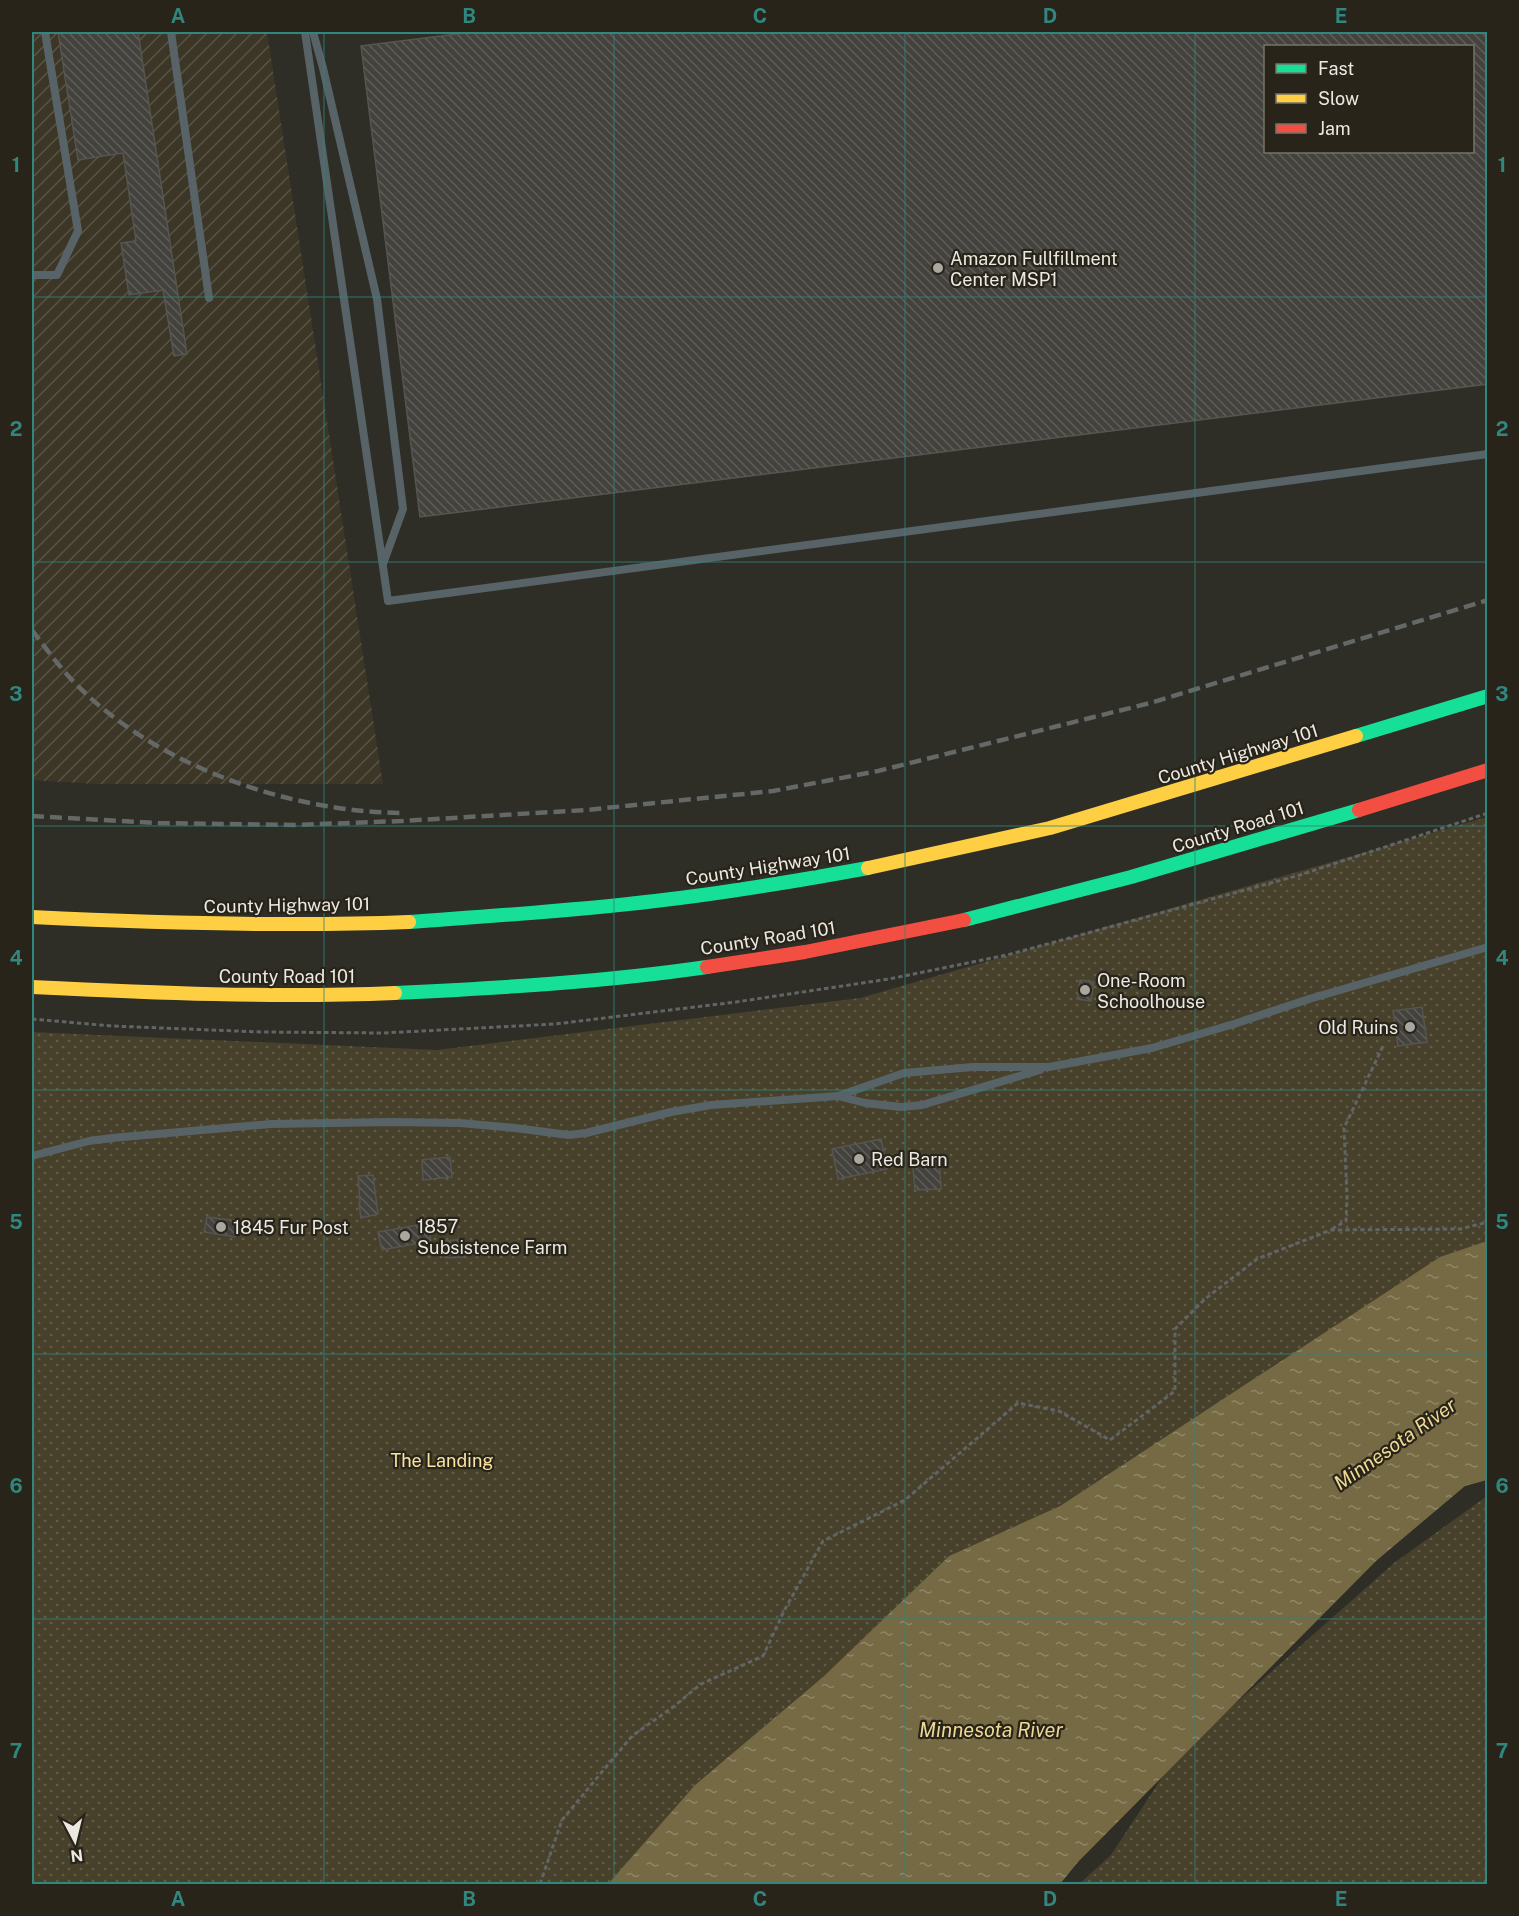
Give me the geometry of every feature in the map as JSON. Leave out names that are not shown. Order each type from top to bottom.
[{"type":"main road","name":"County Highway 101","points":[[32,917],[155,924],[352,924],[531,914],[648,903],[736,891],[953,851],[1046,829],[1113,811],[1488,696]]},
{"type":"main road","name":"County Road 101","points":[[32,987],[117,992],[337,995],[432,992],[532,985],[704,966],[811,950],[913,931],[1108,884],[1488,770]]},
{"type":"lane","points":[[32,275],[57,275],[78,231],[45,32]]},
{"type":"lane","points":[[171,32],[210,298]]},
{"type":"lane","points":[[305,32],[387,601],[1488,454]]},
{"type":"lane","points":[[312,32],[323,68],[377,299],[403,509],[383,566]]},
{"type":"lane","points":[[838,1096],[864,1103],[901,1107],[922,1105],[1050,1067],[1152,1048],[1488,947]]},
{"type":"lane","points":[[32,1156],[89,1141],[271,1124],[460,1123],[569,1135],[671,1112],[711,1106],[838,1096],[904,1073],[973,1066],[1050,1067]]},
{"type":"path","points":[[540,1884],[562,1820],[632,1736],[701,1684],[763,1656],[784,1611],[822,1541],[905,1500],[1018,1403],[1059,1411],[1110,1440],[1175,1391],[1175,1329],[1205,1299],[1257,1259],[1331,1230],[1346,1221],[1344,1128],[1383,1046]]},
{"type":"path","points":[[1331,1230],[1460,1229],[1488,1222]]},
{"type":"shaded area","points":[[32,32],[267,32],[383,784],[96,784],[32,780]]},
{"type":"green space","name":"The Landing","points":[[1487,817],[1487,1252],[1193,1419],[1060,1506],[949,1556],[824,1676],[695,1785],[608,1884],[32,1884],[32,1032],[437,1050],[860,998]]},
{"type":"green space","points":[[1487,1496],[1487,1884],[1079,1884],[1111,1855],[1176,1756],[1394,1563]]},
{"type":"water","name":"Minnesota River","points":[[1487,1241],[1487,1480],[1465,1486],[1376,1561],[1078,1862],[1060,1884],[608,1884],[695,1785],[824,1676],[949,1556],[1060,1506],[1440,1257]]},
{"type":"building","points":[[58,32],[138,32],[187,354],[174,356],[163,290],[129,295],[121,243],[136,241],[123,153],[78,160]]},
{"type":"building","name":"Amazon Fullfillment Center MSP1","points":[[473,32],[1488,32],[1488,384],[420,517],[361,46]]},
{"type":"building","name":"One-Room Schoolhouse","points":[[1080,980],[1094,982],[1091,1001],[1077,999]]},
{"type":"building","name":"Old Ruins","points":[[1422,1007],[1427,1042],[1398,1046],[1393,1011]]},
{"type":"building","name":"Red Barn","points":[[881,1139],[887,1169],[838,1179],[832,1149]]},
{"type":"building","points":[[939,1154],[941,1189],[915,1190],[912,1156]]},
{"type":"building","points":[[450,1157],[452,1177],[423,1180],[422,1160]]},
{"type":"building","points":[[373,1175],[378,1214],[361,1218],[358,1176]]},
{"type":"building","name":"1845 Fur Post","points":[[207,1217],[237,1221],[235,1237],[204,1232]]},
{"type":"building","name":"1857 Subsistence Farm","points":[[428,1223],[431,1241],[382,1250],[378,1232]]},
{"type":"building","points":[[463,1239],[464,1257],[445,1258],[444,1241]]},
{"type":"railway","points":[[32,816],[158,823],[294,825],[586,810],[773,791],[878,771],[1150,703],[1488,600]]},
{"type":"railway","points":[[32,630],[66,674],[105,710],[142,736],[182,759],[224,778],[269,793],[314,804],[403,813]]},
{"type":"traffic: fast","points":[[1356,736],[1488,696]]},
{"type":"traffic: fast","points":[[964,920],[1131,877],[1359,810]]},
{"type":"traffic: fast","points":[[409,922],[655,901],[868,868]]},
{"type":"traffic: fast","points":[[395,993],[512,987],[707,967]]},
{"type":"traffic: slow","points":[[868,868],[1050,828],[1356,736]]},
{"type":"traffic: slow","points":[[32,917],[220,924],[409,922]]},
{"type":"traffic: slow","points":[[32,987],[259,995],[395,993]]},
{"type":"traffic: jam","points":[[1359,810],[1488,770]]},
{"type":"traffic: jam","points":[[707,967],[805,952],[964,920]]},
{"type":"place","name":"Amazon Fullfillment Center MSP1","points":[[938,268]]},
{"type":"place","name":"One-Room Schoolhouse","points":[[1085,990]]},
{"type":"place","name":"Old Ruins","points":[[1410,1027]]},
{"type":"place","name":"Red Barn","points":[[859,1159]]},
{"type":"place","name":"1845 Fur Post","points":[[221,1227]]},
{"type":"place","name":"1857 Subsistence Farm","points":[[405,1236]]}]
